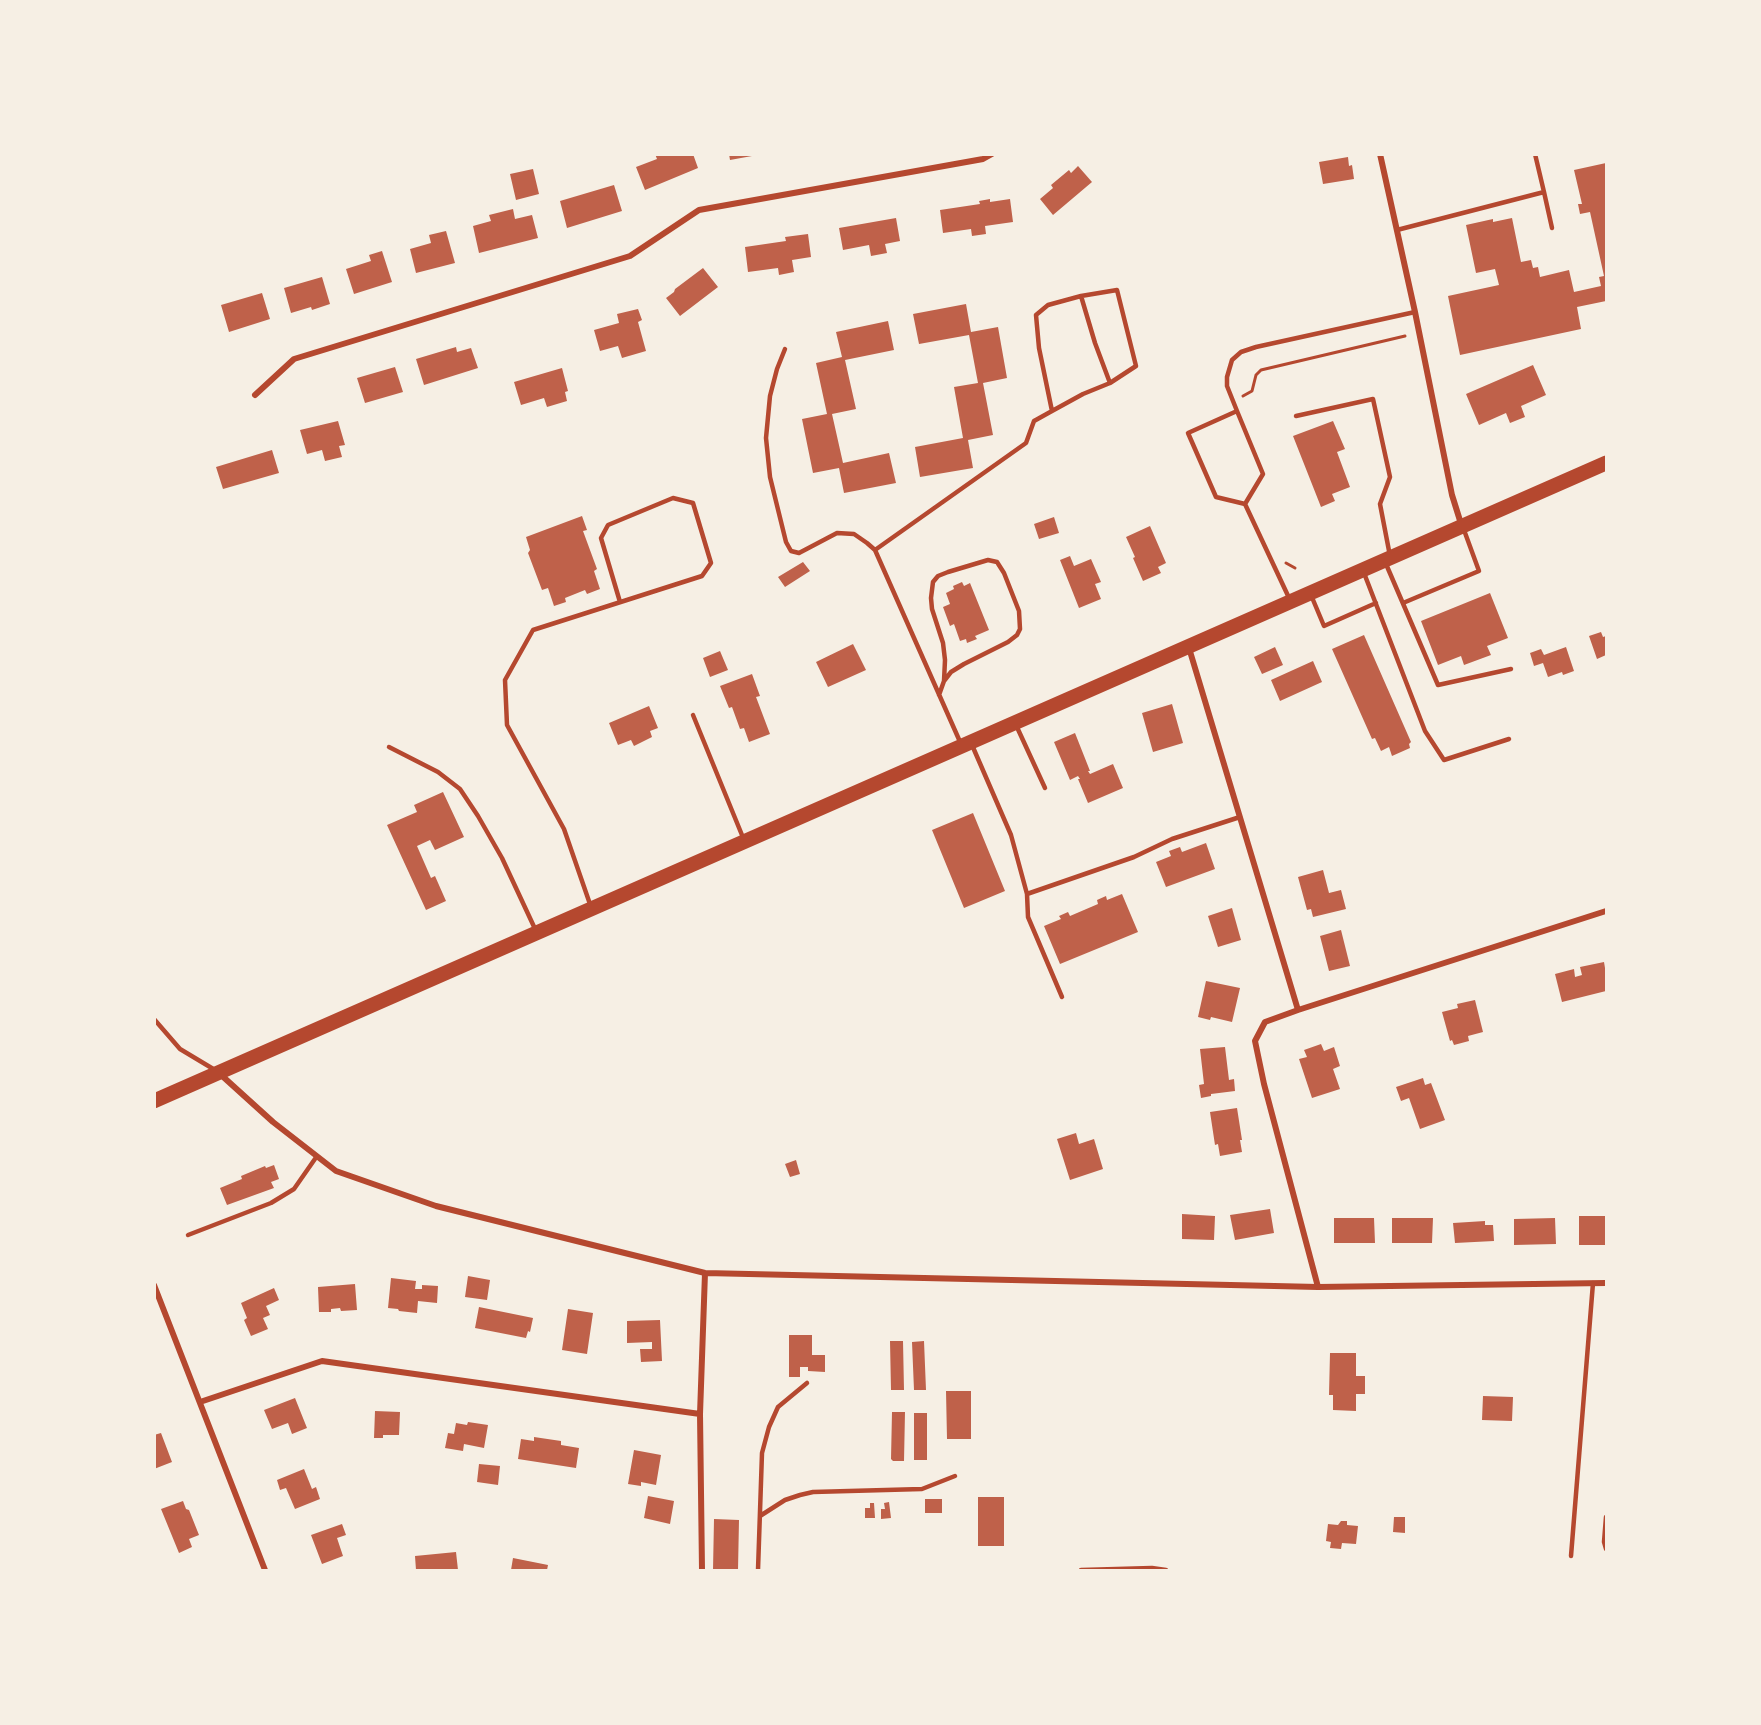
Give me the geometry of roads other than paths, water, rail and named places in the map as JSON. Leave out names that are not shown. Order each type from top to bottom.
[{"type":"highway","points":[[154,1101],[1606,463]]},
{"type":"street","points":[[255,395],[294,358],[630,256],[699,210],[983,159],[992,154]]},
{"type":"street","points":[[1380,154],[1452,495],[1463,527]]},
{"type":"street","points":[[1188,647],[1298,1011]]},
{"type":"street","points":[[1318,1287],[1264,1084],[1255,1041],[1265,1022],[1606,910]]},
{"type":"street","points":[[220,1073],[273,1122],[336,1172],[436,1206],[705,1273],[1318,1287],[1606,1283]]},
{"type":"street","points":[[702,1570],[700,1414],[705,1273]]},
{"type":"street","points":[[154,1284],[265,1570]]},
{"type":"street","points":[[200,1402],[322,1360],[700,1414]]},
{"type":"lane","points":[[1535,154],[1552,228]]},
{"type":"lane","points":[[1397,230],[1544,192]]},
{"type":"lane","points":[[874,550],[1026,443],[1034,421],[1083,394],[1110,383],[1136,366],[1117,290],[1048,305],[1036,315],[1039,348],[1052,411]]},
{"type":"lane","points":[[1081,296],[1095,344],[1110,383]]},
{"type":"lane","points":[[1245,504],[1263,474],[1227,386],[1232,360],[1241,352],[1256,347],[1415,312]]},
{"type":"lane","points":[[785,349],[770,396],[766,438],[770,477],[786,542],[791,551],[800,553],[837,533],[854,534],[874,550],[939,696],[1011,835],[1027,894],[1028,917],[1062,997]]},
{"type":"lane","points":[[1296,416],[1372,399],[1390,477],[1380,504],[1388,560],[1403,603],[1438,685],[1511,669]]},
{"type":"lane","points":[[1237,411],[1188,433],[1216,497],[1245,504]]},
{"type":"lane","points":[[592,909],[564,829],[507,724],[505,680],[533,630],[702,576],[711,562],[693,503],[673,498],[608,525],[601,538],[620,602]]},
{"type":"lane","points":[[1245,504],[1292,602]]},
{"type":"lane","points":[[1403,603],[1479,571],[1463,527]]},
{"type":"lane","points":[[939,696],[944,681],[945,660],[931,598],[933,582],[938,576],[948,572],[988,560],[997,562],[1004,573],[1019,611],[1020,629],[1017,635],[1008,642],[964,664],[951,672],[944,681]]},
{"type":"lane","points":[[1363,571],[1425,730],[1444,759],[1509,739]]},
{"type":"lane","points":[[1311,594],[1324,626],[1376,603]]},
{"type":"lane","points":[[693,715],[745,842]]},
{"type":"lane","points":[[1015,723],[1045,788]]},
{"type":"lane","points":[[389,747],[438,772],[460,789],[502,858],[537,933]]},
{"type":"lane","points":[[1027,894],[1153,849],[1172,839],[1240,817]]},
{"type":"lane","points":[[154,1019],[180,1049],[220,1073]]},
{"type":"lane","points":[[188,1234],[271,1203],[294,1189],[317,1156]]},
{"type":"lane","points":[[1571,1556],[1593,1283]]},
{"type":"lane","points":[[758,1570],[762,1453],[769,1427],[778,1407],[807,1383]]},
{"type":"lane","points":[[760,1516],[785,1500],[813,1492],[922,1490],[955,1476]]},
{"type":"lane","points":[[1606,1516],[1604,1542],[1606,1549]]},
{"type":"lane","points":[[1081,1570],[1152,1568],[1166,1570]]}]
